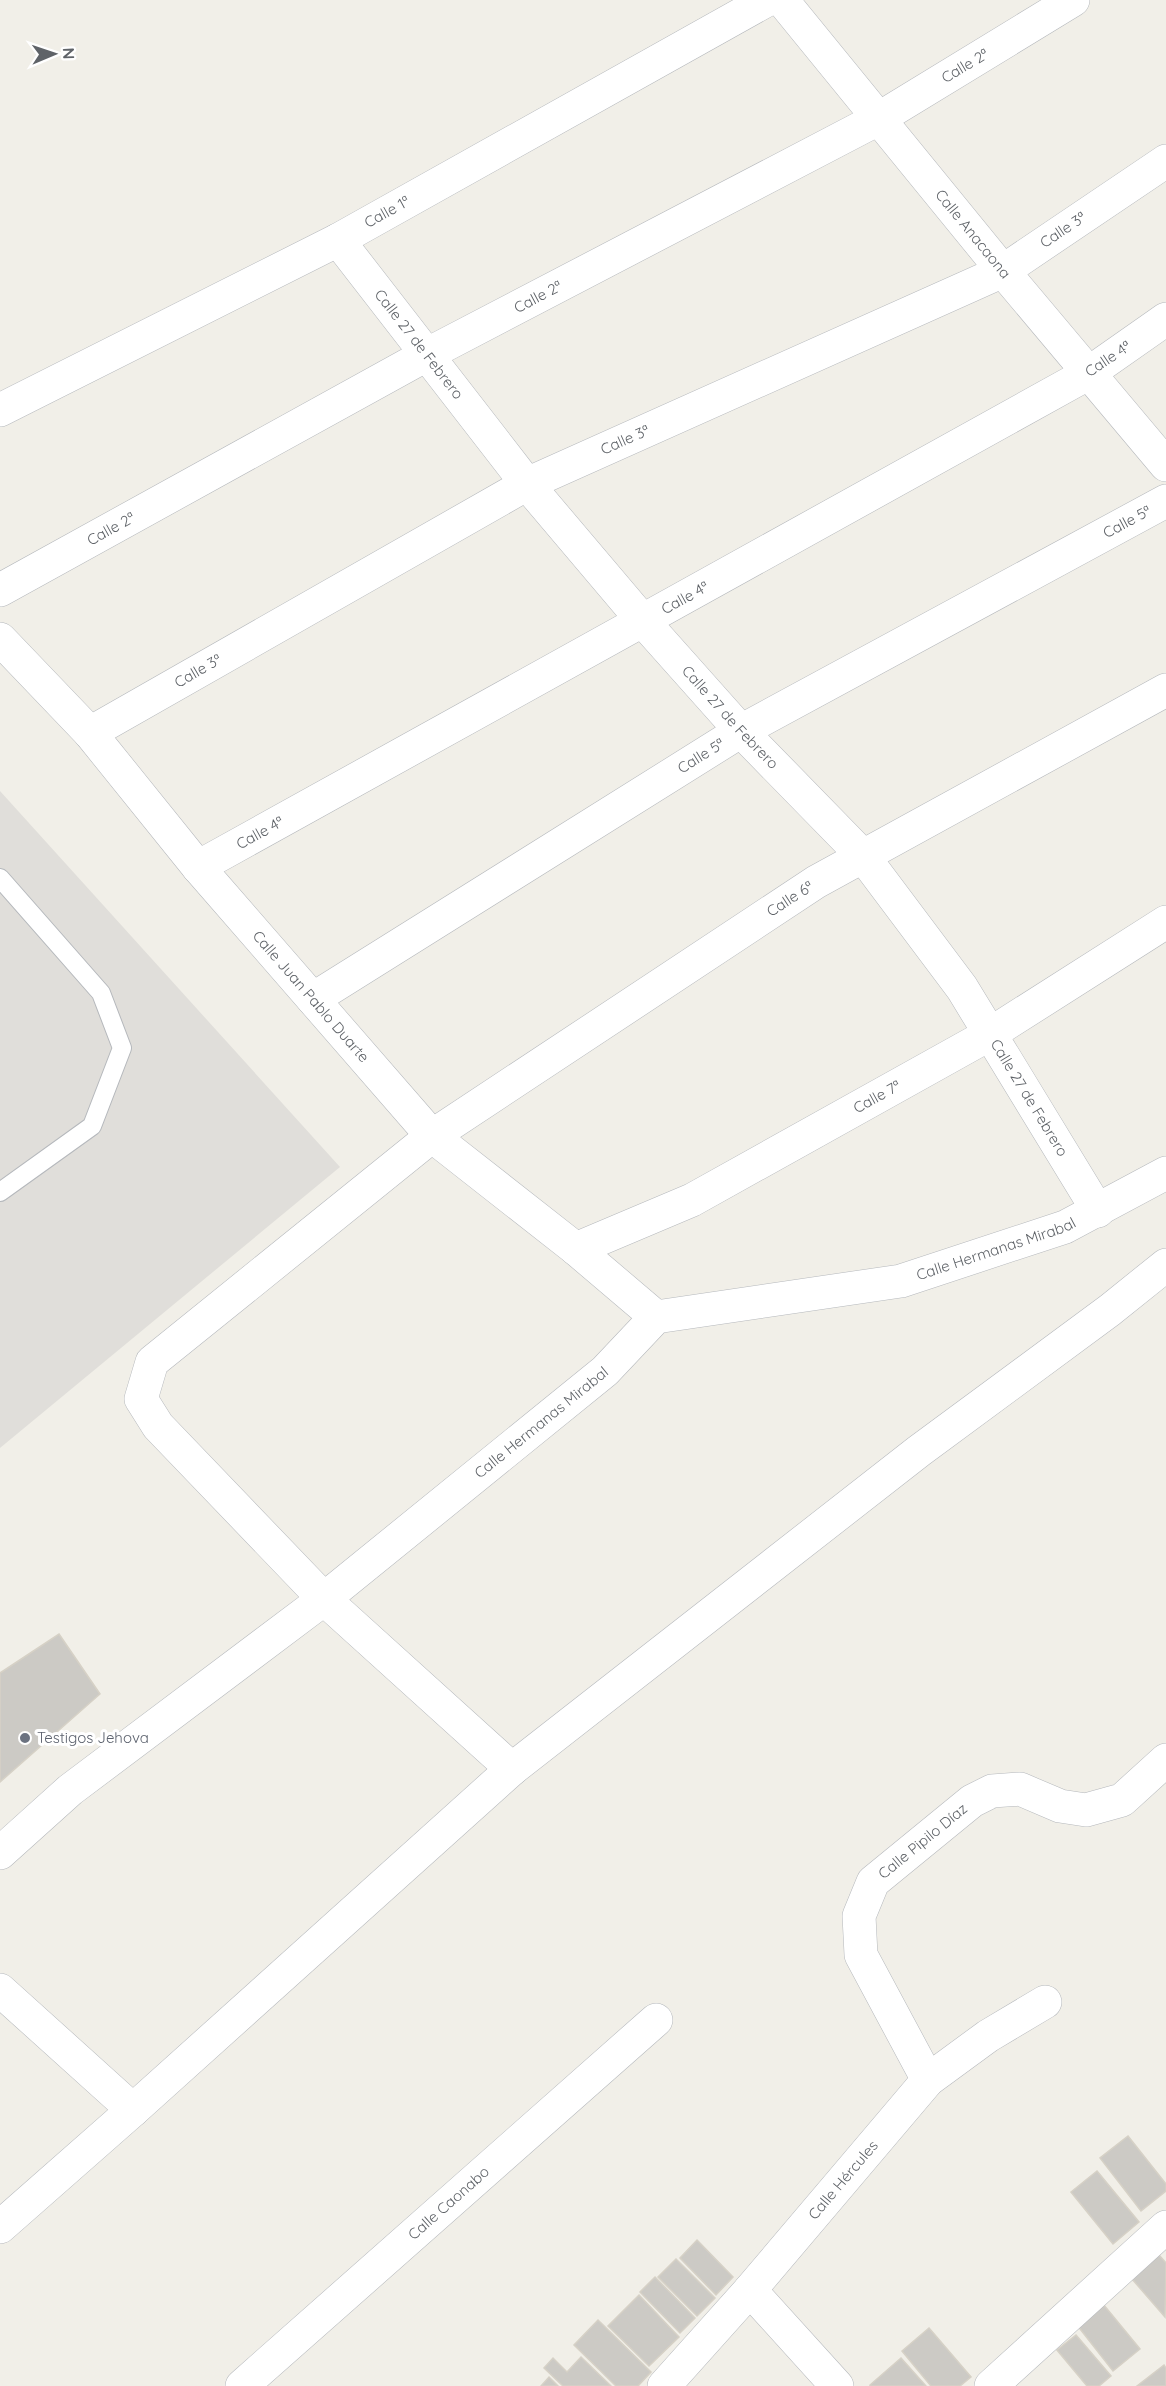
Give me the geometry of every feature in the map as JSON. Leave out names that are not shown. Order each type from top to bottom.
[{"type":"street","name":"Calle 1ª","points":[[0,410],[338,240],[767,0]]},
{"type":"street","name":"Calle Anacaona","points":[[782,0],[1003,271],[1166,465]]},
{"type":"street","name":"Calle 2ª","points":[[0,590],[426,355],[878,119],[1073,0]]},
{"type":"street","name":"Calle 3ª","points":[[90,733],[527,484],[1003,271],[1166,161]]},
{"type":"street","name":"Calle 27 de Febrero","points":[[338,240],[527,484],[643,621],[741,731],[863,856],[962,988],[1098,1211]]},
{"type":"street","name":"Calle 4ª","points":[[198,867],[1089,373],[1166,319]]},
{"type":"street","name":"Calle 5ª","points":[[313,999],[741,731],[1166,501]]},
{"type":"street","name":"Calle Juan Pablo Duarte","points":[[0,639],[90,733],[198,867],[432,1136],[576,1249],[656,1317]]},
{"type":"street","name":"Calle 6ª","points":[[512,1769],[324,1599],[158,1426],[141,1399],[152,1362],[432,1136],[816,882],[1166,690]]},
{"type":"street","name":"Calle 7ª","points":[[576,1249],[692,1200],[990,1034],[1166,922]]},
{"type":"street","name":"Calle Hermanas Mirabal","points":[[0,1853],[70,1791],[324,1599],[605,1371],[656,1317],[901,1281],[1065,1227],[1166,1173]]},
{"type":"street","points":[[0,2227],[134,2110],[512,1769],[920,1451],[1110,1310],[1166,1265]]},
{"type":"street","name":"Calle Pipilo Díaz","points":[[928,2080],[861,1955],[859,1916],[873,1882],[972,1801],[992,1791],[1020,1789],[1060,1806],[1086,1810],[1122,1800],[1166,1760]]},
{"type":"street","points":[[0,1990],[134,2110]]},
{"type":"street","name":"Calle Hércules","points":[[664,2386],[750,2290],[928,2080],[988,2037],[1045,2001]]},
{"type":"street","name":"Calle Caonabo","points":[[242,2386],[656,2020]]},
{"type":"street","points":[[992,2386],[1166,2227]]},
{"type":"street","points":[[750,2290],[837,2386]]},
{"type":"lane","points":[[0,878],[100,993],[122,1048],[92,1126],[0,1192]]},
{"type":"shaded area","points":[[0,791],[340,1167],[0,1448]]},
{"type":"building","name":"Testigos Jehova","points":[[59,1634],[100,1694],[0,1782],[0,1673]]},
{"type":"building","points":[[1128,2136],[1166,2184],[1166,2191],[1141,2211],[1100,2158]]},
{"type":"building","points":[[1097,2171],[1139,2222],[1113,2244],[1071,2192]]},
{"type":"building","points":[[697,2240],[733,2277],[716,2295],[680,2258]]},
{"type":"building","points":[[1159,2255],[1166,2263],[1165,2317],[1132,2279]]},
{"type":"building","points":[[676,2259],[715,2298],[697,2316],[658,2277]]},
{"type":"building","points":[[655,2277],[695,2318],[680,2333],[640,2292]]},
{"type":"building","points":[[639,2295],[679,2337],[649,2366],[608,2326]]},
{"type":"building","points":[[1103,2304],[1140,2349],[1113,2371],[1077,2325]]},
{"type":"building","points":[[598,2320],[651,2372],[638,2386],[616,2386],[574,2345]]},
{"type":"building","points":[[929,2328],[971,2377],[960,2386],[931,2386],[902,2351]]},
{"type":"building","points":[[1076,2335],[1111,2376],[1099,2386],[1087,2386],[1057,2350]]},
{"type":"building","points":[[581,2357],[611,2386],[563,2386],[544,2368],[553,2358],[567,2372]]},
{"type":"building","points":[[901,2358],[926,2386],[870,2386],[870,2385]]},
{"type":"building","points":[[1164,2365],[1166,2386],[1137,2386]]},
{"type":"building","points":[[549,2377],[558,2386],[541,2386]]},
{"type":"place","name":"Testigos Jehova","points":[[25,1738]]}]
